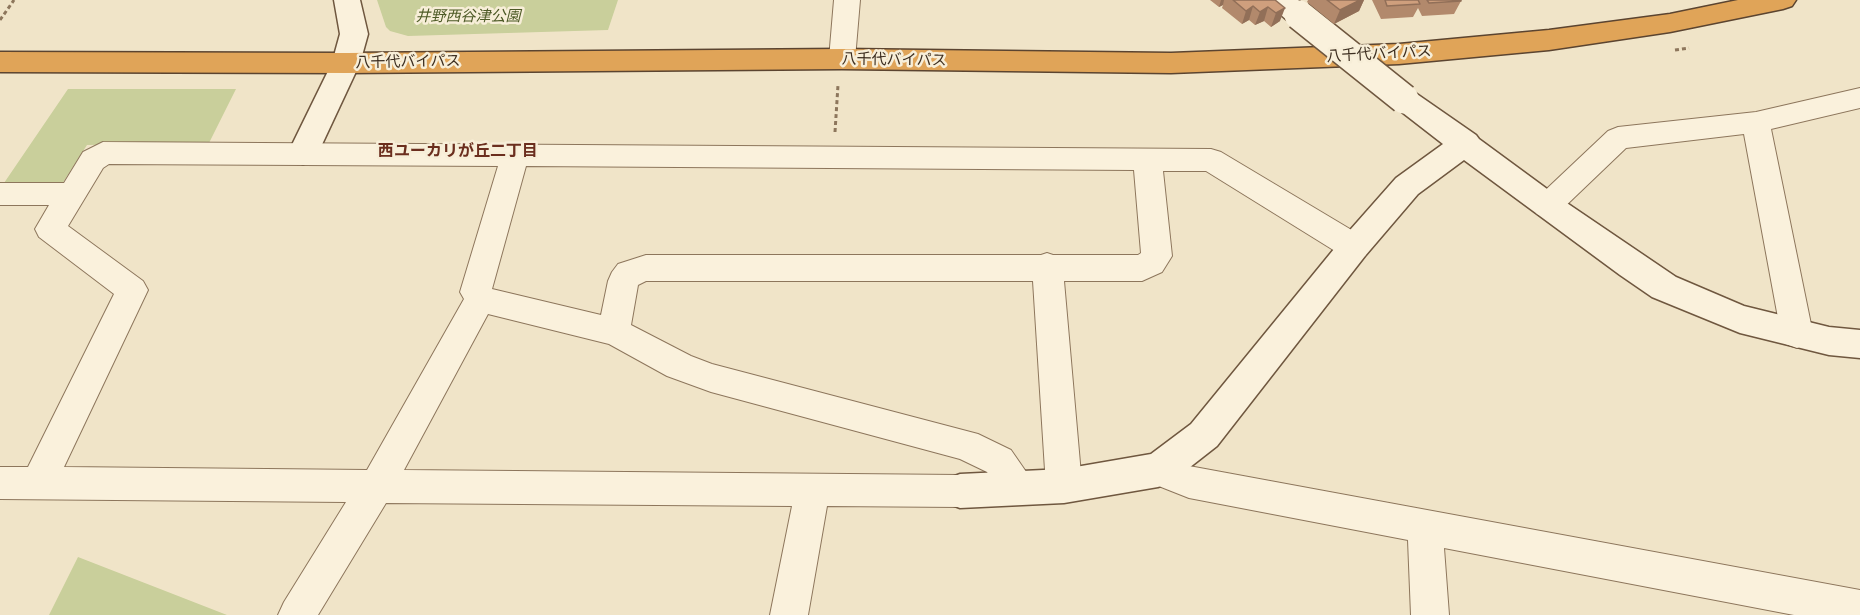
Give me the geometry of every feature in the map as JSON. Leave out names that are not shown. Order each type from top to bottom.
[{"type":"highway","name":"八千代バイパス","points":[[0,62],[346,63],[840,72],[1171,63],[1399,54],[1560,39],[1670,23],[1783,0]]},
{"type":"street","points":[[303,153],[346,63],[354,34],[347,0]]},
{"type":"street","points":[[840,72],[847,0]]},
{"type":"street","points":[[1290,7],[1404,99],[1466,143],[1547,206],[1664,287],[1740,319],[1828,341],[1860,344]]},
{"type":"street","points":[[1547,206],[1617,138],[1756,122],[1860,98]]},
{"type":"street","points":[[1756,122],[1797,334]]},
{"type":"street","points":[[0,483],[960,491],[1064,486],[1158,470],[1204,435],[1354,247],[1407,186],[1466,143]]},
{"type":"street","points":[[39,482],[132,290],[50,229],[93,160],[103,153],[1211,160],[1354,247]]},
{"type":"street","points":[[515,156],[476,292],[480,299],[614,332],[679,366],[711,378],[966,445],[999,461],[1017,488]]},
{"type":"street","points":[[614,332],[623,281],[629,273],[646,268],[1047,266],[1142,268],[1157,256],[1147,159]]},
{"type":"street","points":[[0,194],[72,194]]},
{"type":"street","points":[[1047,266],[1064,486]]},
{"type":"street","points":[[297,615],[377,485],[480,299]]},
{"type":"street","points":[[1158,470],[1189,482],[1860,609]]},
{"type":"street","points":[[789,615],[812,491]]},
{"type":"street","points":[[1425,526],[1430,615]]},
{"type":"path","points":[[0,20],[14,0]]},
{"type":"path","points":[[833,158],[840,72]]},
{"type":"green space","name":"井野西谷津公園","points":[[377,0],[618,0],[608,30],[408,36],[390,31],[386,27]]},
{"type":"green space","points":[[68,89],[236,89],[209,143],[87,145],[62,184],[4,183]]},
{"type":"green space","points":[[78,557],[227,615],[49,615]]},
{"type":"building","points":[[1233,0],[1275,0],[1285,8],[1276,13],[1268,7],[1260,12],[1253,6],[1246,11]]},
{"type":"building","points":[[1327,0],[1360,0],[1340,10]]},
{"type":"building","points":[[1385,0],[1418,0],[1420,4],[1387,6]]},
{"type":"building","points":[[1427,0],[1461,0],[1461,1],[1429,3]]},
{"type":"district","name":"西ユーカリが丘二丁目","points":[[458,151]]}]
